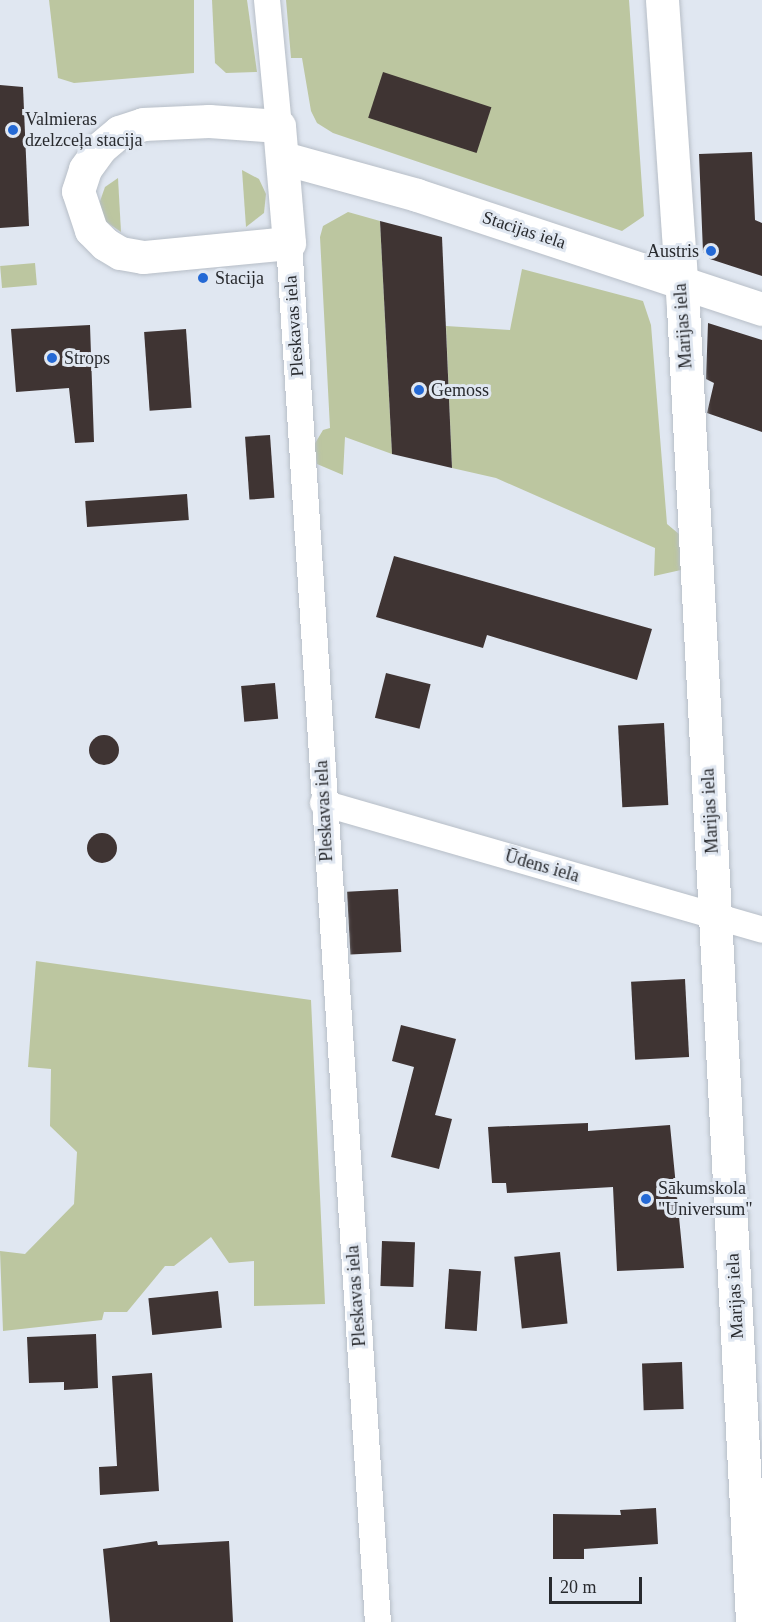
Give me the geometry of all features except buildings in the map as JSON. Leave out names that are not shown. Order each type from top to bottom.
[{"type":"street","name":"Pleskavas iela","points":[[267,0],[289,243],[323,803],[378,1622]]},
{"type":"street","name":"Marijas iela","points":[[662,0],[716,916],[752,1622]]},
{"type":"street","points":[[279,126],[209,121],[143,124],[119,132],[100,148],[85,169],[78,191],[91,230],[120,253],[143,257],[289,243]]},
{"type":"street","name":"Stacijas iela","points":[[283,158],[417,195],[762,309]]},
{"type":"street","name":"Ūdens iela","points":[[323,803],[762,930]]},
{"type":"green space","points":[[49,0],[194,0],[194,73],[74,83],[58,78]]},
{"type":"green space","points":[[212,0],[247,0],[257,72],[226,73],[215,63]]},
{"type":"green space","points":[[286,0],[629,0],[644,216],[622,231],[333,133],[317,123],[311,111],[302,58],[291,58]]},
{"type":"green space","points":[[242,170],[259,179],[266,194],[264,213],[246,227]]},
{"type":"green space","points":[[118,178],[121,232],[105,221],[99,204],[105,187]]},
{"type":"green space","points":[[348,212],[380,221],[392,454],[345,437],[343,475],[317,464],[314,445],[323,430],[330,428],[320,237],[323,226]]},
{"type":"green space","points":[[35,263],[37,285],[2,288],[0,266]]},
{"type":"green space","points":[[522,269],[643,301],[651,325],[667,524],[685,539],[681,570],[654,576],[655,548],[496,478],[452,468],[446,326],[510,330]]},
{"type":"green space","points":[[36,961],[311,1000],[325,1304],[254,1306],[254,1261],[229,1263],[211,1237],[174,1266],[165,1266],[127,1312],[104,1312],[102,1320],[3,1331],[0,1251],[25,1254],[74,1204],[77,1152],[50,1126],[51,1069],[28,1067]]},
{"type":"place","name":"Valmieras dzelzceļa stacija","points":[[13,130]]},
{"type":"place","name":"Austris","points":[[711,251]]},
{"type":"place","name":"Stacija","points":[[203,278]]},
{"type":"place","name":"Strops","points":[[52,358]]},
{"type":"place","name":"Gemoss","points":[[419,390]]},
{"type":"place","name":"Sākumskola \"Universum\"","points":[[646,1199]]}]
